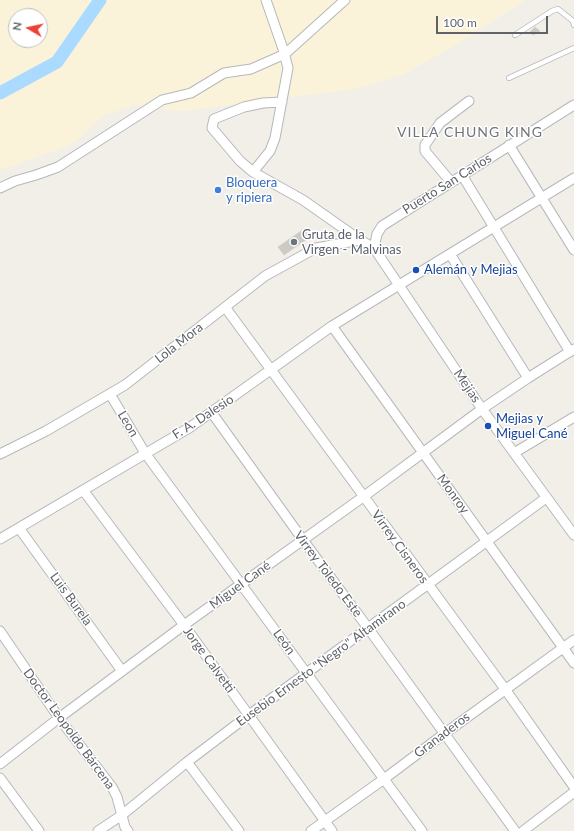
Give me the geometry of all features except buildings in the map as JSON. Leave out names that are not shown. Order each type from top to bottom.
[{"type":"street","points":[[253,172],[270,151],[275,138],[288,68],[266,0]]},
{"type":"street","points":[[0,188],[15,180],[36,175],[58,167],[162,100],[191,93],[224,74],[251,69],[284,54],[345,0]]},
{"type":"street","points":[[451,182],[425,151],[425,145],[440,123],[469,101]]},
{"type":"street","name":"Mejías","points":[[282,102],[263,103],[244,107],[214,119],[212,128],[240,161],[253,172],[303,200],[360,240],[374,248],[482,409],[546,498],[570,522],[574,535]]},
{"type":"street","name":"Puerto San Carlos","points":[[374,248],[377,234],[382,226],[574,105]]},
{"type":"street","points":[[509,145],[574,250]]},
{"type":"street","points":[[462,175],[493,227],[572,350]]},
{"type":"street","name":"F. A. Dalesio","points":[[0,539],[189,428],[271,371],[332,326],[398,284],[574,178]]},
{"type":"street","name":"Lola Mora","points":[[0,454],[46,431],[110,394],[162,357],[265,276],[316,248],[360,240]]},
{"type":"street","points":[[450,254],[528,378]]},
{"type":"street","name":"Virrey Cisneros","points":[[225,307],[505,689],[574,787]]},
{"type":"street","name":"Monroy","points":[[332,326],[574,663]]},
{"type":"street","name":"Miguel Cané","points":[[0,764],[184,625],[482,409],[572,350]]},
{"type":"street","name":"Leon","points":[[110,394],[145,453]]},
{"type":"street","name":"Virrey Toledo Este","points":[[212,413],[515,831]]},
{"type":"street","points":[[514,453],[572,422]]},
{"type":"street","name":"León","points":[[145,453],[422,831]]},
{"type":"street","name":"Jorge Calvetti","points":[[83,490],[184,625],[332,831]]},
{"type":"street","name":"Eusebio Ernesto \"Negro\" Altamirano","points":[[98,831],[122,815],[187,762],[546,498]]},
{"type":"street","name":"Luis Burela","points":[[19,528],[122,671]]},
{"type":"street","name":"Doctor Leopoldo Bárcena","points":[[0,631],[59,718],[112,787],[117,797],[125,827],[128,831]]},
{"type":"street","name":"Granaderos","points":[[311,831],[574,640]]},
{"type":"street","points":[[187,762],[239,831]]},
{"type":"street","points":[[0,778],[39,831]]},
{"type":"street","points":[[522,831],[574,792]]},
{"type":"lane","points":[[514,35],[552,10],[558,9],[572,21],[574,25]]},
{"type":"lane","points":[[509,78],[574,48]]},
{"type":"sand","points":[[0,0],[526,0],[454,46],[402,75],[355,89],[182,111],[133,105],[103,116],[71,145],[0,170]]},
{"type":"waterway","points":[[0,93],[57,62],[100,0]]},
{"type":"place","name":"Bloquera y ripiera","points":[[218,190]]},
{"type":"place","name":"Gruta de la Virgen - Malvinas","points":[[294,242]]},
{"type":"place","name":"Alemán y Mejias","points":[[416,270]]},
{"type":"place","name":"Mejias y Miguel Cané","points":[[488,426]]},
{"type":"district","name":"VILLA CHUNG KING","points":[[470,132]]}]
